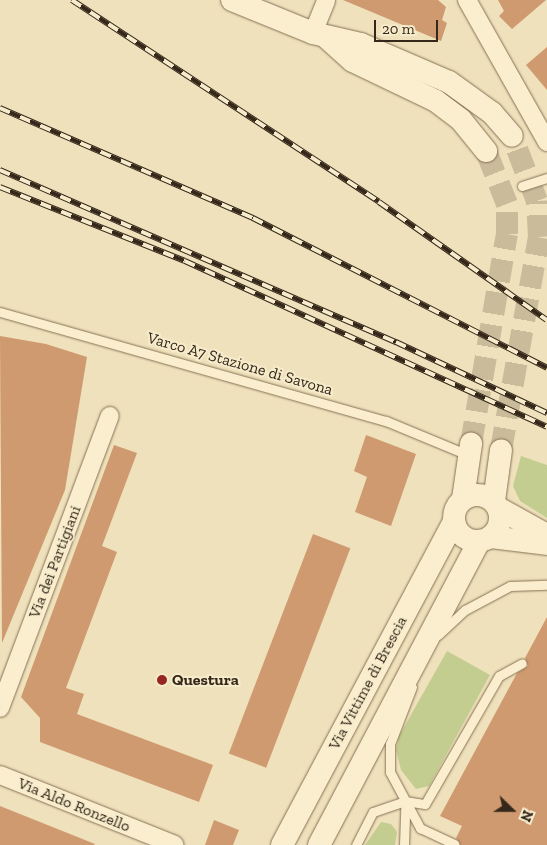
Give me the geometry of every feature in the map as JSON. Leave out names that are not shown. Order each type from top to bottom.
[{"type":"street","points":[[232,0],[319,35],[361,44],[457,86],[492,113],[512,136]]},
{"type":"street","points":[[319,35],[326,0]]},
{"type":"street","points":[[467,0],[547,142]]},
{"type":"street","points":[[474,0],[479,19]]},
{"type":"street","points":[[319,35],[353,61],[436,101],[461,120],[486,151]]},
{"type":"street","name":"Via dei Partigiani","points":[[0,708],[110,416]]},
{"type":"street","points":[[463,499],[470,450]]},
{"type":"street","points":[[485,539],[500,524],[496,504],[501,450]]},
{"type":"street","points":[[547,535],[496,504],[475,494],[463,499],[455,509],[454,521],[465,538],[547,544]]},
{"type":"street","name":"Via Vittime di Brescia","points":[[282,845],[454,521]]},
{"type":"street","name":"Via Vittime di Brescia","points":[[319,845],[421,652],[485,539]]},
{"type":"street","name":"Via Aldo Ronzello","points":[[0,775],[175,845]]},
{"type":"lane","points":[[522,186],[547,178]]},
{"type":"lane","name":"Varco A7 Stazione di Savona","points":[[0,312],[386,421],[470,450]]},
{"type":"lane","points":[[454,844],[420,828],[390,772],[390,744],[409,698],[421,652],[465,610],[510,586],[547,585]]},
{"type":"lane","points":[[356,845],[373,812],[405,801],[425,804],[433,796],[499,676],[522,663]]},
{"type":"lane","points":[[404,845],[408,823],[405,801]]},
{"type":"green space","points":[[521,456],[547,465],[547,518],[520,501],[513,486]]},
{"type":"green space","points":[[447,651],[490,675],[429,786],[416,789],[401,770],[396,750],[399,736]]},
{"type":"green space","points":[[381,822],[391,824],[397,832],[395,845],[365,845]]},
{"type":"building","points":[[343,0],[438,0],[446,7],[442,20],[447,23],[441,41]]},
{"type":"building","points":[[498,0],[546,0],[512,29],[499,16],[504,11]]},
{"type":"building","points":[[547,47],[547,90],[526,65]]},
{"type":"building","points":[[0,336],[46,344],[87,357],[65,490],[2,643]]},
{"type":"building","points":[[366,435],[416,454],[391,526],[355,512],[367,477],[354,471]]},
{"type":"building","points":[[114,445],[137,453],[102,546],[117,552],[66,688],[84,694],[77,714],[213,765],[199,802],[40,742],[40,718],[21,697]]},
{"type":"building","points":[[313,534],[350,548],[266,768],[229,753]]},
{"type":"building","points":[[547,617],[547,845],[460,845],[456,838],[462,826],[440,816],[517,673],[528,666],[525,658]]},
{"type":"building","points":[[0,806],[95,844],[0,845]]},
{"type":"building","points":[[214,820],[239,830],[233,845],[205,845]]},
{"type":"tunnel","points":[[501,450],[539,237],[537,201],[512,136]]},
{"type":"tunnel","points":[[471,444],[507,234],[507,204],[486,151]]},
{"type":"railway","points":[[72,0],[379,202],[547,320]]},
{"type":"railway","points":[[0,108],[253,218],[547,368]]},
{"type":"railway","points":[[0,170],[396,342],[547,413]]},
{"type":"railway","points":[[0,187],[185,261],[547,427]]},
{"type":"place","name":"Questura","points":[[162,680]]}]
